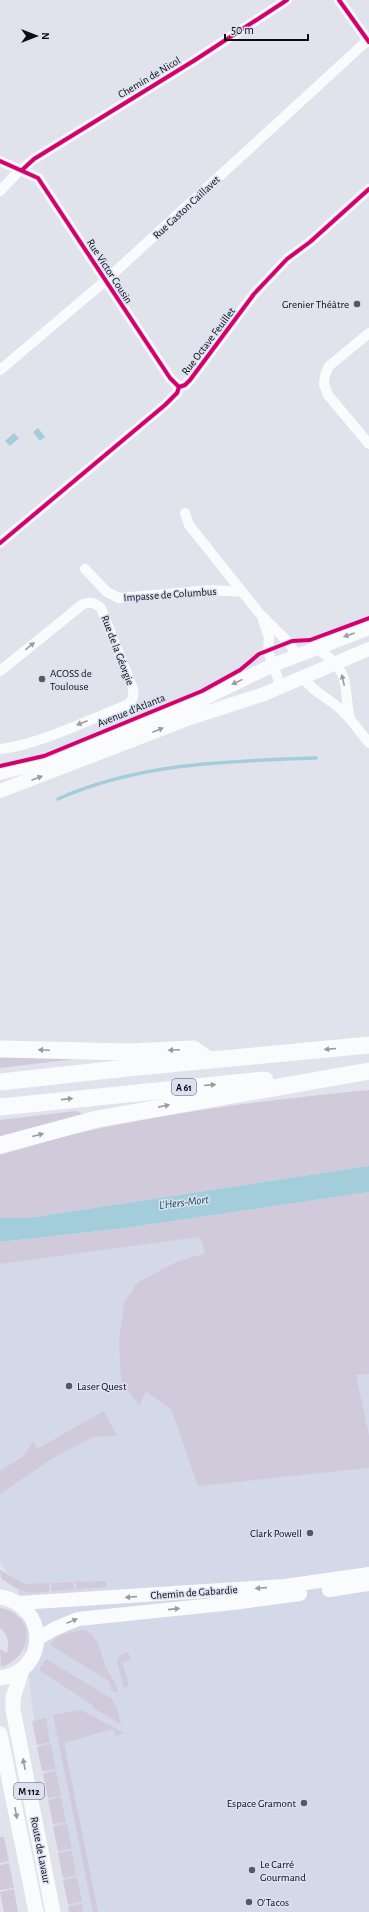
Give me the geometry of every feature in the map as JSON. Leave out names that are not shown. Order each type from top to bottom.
[{"type":"highway","name":"A 61","points":[[0,1082],[369,1045]]},
{"type":"highway","points":[[0,1049],[108,1052],[193,1049],[209,1060]]},
{"type":"highway","name":"A 61","points":[[0,1107],[162,1089],[369,1071]]},
{"type":"highway","points":[[0,1145],[97,1119],[369,1071]]},
{"type":"main road","name":"Avenue d'Atlanta","points":[[0,773],[59,758],[178,711],[273,665],[369,628]]},
{"type":"main road","points":[[0,791],[190,718],[281,687],[369,649]]},
{"type":"main road","points":[[297,655],[303,677]]},
{"type":"main road","name":"Chemin de Gabardie","points":[[7,1596],[285,1586],[369,1574]]},
{"type":"main road","name":"Chemin de Gabardie","points":[[37,1639],[56,1628],[78,1619],[233,1603],[369,1584]]},
{"type":"main road","points":[[7,1596],[30,1615],[36,1629],[37,1639]]},
{"type":"main road","name":"Route de Lavaur","points":[[37,1639],[34,1652],[22,1670],[13,1698],[13,1710],[53,1912]]},
{"type":"main road","points":[[0,1678],[14,1675],[22,1670]]},
{"type":"main road","name":"Route de Lavaur","points":[[0,1734],[36,1912]]},
{"type":"street","name":"Chemin de Nicol","points":[[0,191],[34,159],[195,60],[287,0]]},
{"type":"street","points":[[339,0],[368,41]]},
{"type":"street","name":"Rue Gaston Caillavet","points":[[0,370],[105,281],[368,41]]},
{"type":"street","name":"Rue Victor Cousin","points":[[0,161],[38,178],[170,378],[179,387]]},
{"type":"street","name":"Rue Octave Feuillet","points":[[0,543],[178,393],[179,387],[184,386],[190,380],[254,294],[287,259],[310,242],[369,189]]},
{"type":"street","points":[[369,333],[330,366],[325,375],[324,384],[328,395],[369,444]]},
{"type":"street","name":"Impasse de Columbus","points":[[185,513],[189,525],[259,613],[288,642],[297,655]]},
{"type":"street","name":"Impasse de Columbus","points":[[85,569],[107,592],[119,598],[212,590],[243,592]]},
{"type":"street","name":"Rue de la Géorgie","points":[[0,670],[83,604],[90,602],[96,603],[101,608],[133,689],[134,696],[133,700],[127,705],[38,740],[11,748],[0,749]]},
{"type":"street","name":"Impasse de Columbus","points":[[259,613],[267,630],[268,651],[281,687]]},
{"type":"street","points":[[315,648],[325,653],[342,673],[345,684],[345,698],[350,718]]},
{"type":"street","points":[[303,677],[308,685],[338,707],[350,718],[369,743]]},
{"type":"shaded area","points":[[0,1055],[76,1057],[76,1059],[0,1068]]},
{"type":"shaded area","points":[[369,1090],[369,1166],[28,1218],[0,1218],[0,1155],[77,1133],[158,1117],[298,1097]]},
{"type":"shaded area","points":[[76,1111],[82,1115],[0,1138],[0,1120]]},
{"type":"shaded area","points":[[369,1192],[369,1374],[356,1375],[369,1435],[369,1468],[198,1486],[171,1409],[146,1392],[139,1406],[121,1381],[119,1342],[124,1302],[138,1282],[176,1262],[205,1253],[200,1237],[0,1264],[0,1242],[125,1228]]},
{"type":"shaded area","points":[[200,1237],[205,1253],[176,1262],[147,1277],[130,1292],[130,1366],[139,1387],[171,1409],[198,1485],[369,1468],[369,1912],[70,1912],[33,1712],[17,1587],[0,1562],[0,1264]]},
{"type":"shaded area","points":[[369,1374],[369,1435],[355,1375]]},
{"type":"shaded area","points":[[104,1411],[117,1436],[93,1437],[53,1458],[0,1494],[0,1471],[24,1456],[33,1441],[37,1449]]},
{"type":"shaded area","points":[[0,1570],[25,1584],[49,1583],[49,1591],[29,1592],[18,1589],[1,1578]]},
{"type":"shaded area","points":[[73,1582],[74,1589],[52,1591],[51,1583]]},
{"type":"shaded area","points":[[76,1582],[106,1582],[106,1587],[76,1589]]},
{"type":"shaded area","points":[[0,1608],[12,1612],[20,1618],[25,1626],[26,1636],[25,1646],[20,1655],[12,1662],[1,1667],[0,1649],[7,1653],[8,1639],[3,1630],[0,1628]]},
{"type":"shaded area","points":[[85,1630],[92,1634],[99,1646],[106,1668],[116,1685],[118,1693],[112,1691],[109,1681],[50,1645],[56,1638],[70,1632]]},
{"type":"shaded area","points":[[128,1652],[131,1660],[122,1662],[129,1686],[124,1688],[117,1661],[121,1655]]},
{"type":"shaded area","points":[[46,1659],[111,1698],[117,1708],[121,1724],[91,1707],[94,1706],[39,1670]]},
{"type":"shaded area","points":[[81,1710],[124,1733],[115,1736],[113,1729],[64,1743],[98,1912],[93,1912],[53,1715]]},
{"type":"shaded area","points":[[46,1718],[50,1742],[37,1745],[32,1721]]},
{"type":"shaded area","points":[[51,1744],[56,1769],[42,1771],[37,1747]]},
{"type":"shaded area","points":[[56,1771],[61,1796],[48,1798],[43,1774]]},
{"type":"shaded area","points":[[61,1797],[66,1822],[53,1824],[48,1800]]},
{"type":"shaded area","points":[[67,1824],[72,1848],[58,1851],[53,1827]]},
{"type":"shaded area","points":[[0,1837],[4,1837],[9,1861],[0,1863]]},
{"type":"shaded area","points":[[72,1851],[76,1875],[63,1878],[58,1853]]},
{"type":"shaded area","points":[[9,1863],[14,1888],[0,1890],[0,1865]]},
{"type":"shaded area","points":[[77,1877],[82,1901],[68,1904],[63,1880]]},
{"type":"shaded area","points":[[14,1889],[18,1912],[4,1912],[0,1892]]},
{"type":"shaded area","points":[[82,1904],[83,1912],[69,1912],[68,1907]]},
{"type":"water","points":[[38,428],[45,437],[40,441],[33,432]]},
{"type":"water","points":[[14,433],[19,438],[10,446],[5,441]]},
{"type":"water","name":"L'Hers-Mort","points":[[369,1166],[369,1192],[125,1228],[0,1242],[0,1218],[28,1218]]},
{"type":"waterway","points":[[58,799],[89,787],[152,771],[217,763],[316,758]]},
{"type":"cycle path","points":[[22,170],[34,159],[195,60],[287,0]]},
{"type":"cycle path","points":[[339,0],[369,42]]},
{"type":"cycle path","points":[[0,161],[38,178],[170,378],[179,387]]},
{"type":"cycle path","points":[[179,387],[185,385],[190,380],[254,294],[287,259],[310,242],[369,189]]},
{"type":"cycle path","points":[[0,543],[165,405],[177,393],[179,387]]},
{"type":"cycle path","points":[[0,766],[44,756],[202,691],[240,670],[259,654],[292,641],[310,640],[369,618]]},
{"type":"place","name":"Grenier Théâtre","points":[[357,304]]},
{"type":"place","name":"ACOSS de Toulouse","points":[[42,679]]},
{"type":"place","name":"Laser Quest","points":[[69,1386]]},
{"type":"place","name":"Clark Powell","points":[[310,1533]]},
{"type":"place","name":"Espace Gramont","points":[[304,1803]]},
{"type":"place","name":"Le Carré Gourmand","points":[[252,1870]]},
{"type":"place","name":"O'Tacos","points":[[249,1902]]}]
